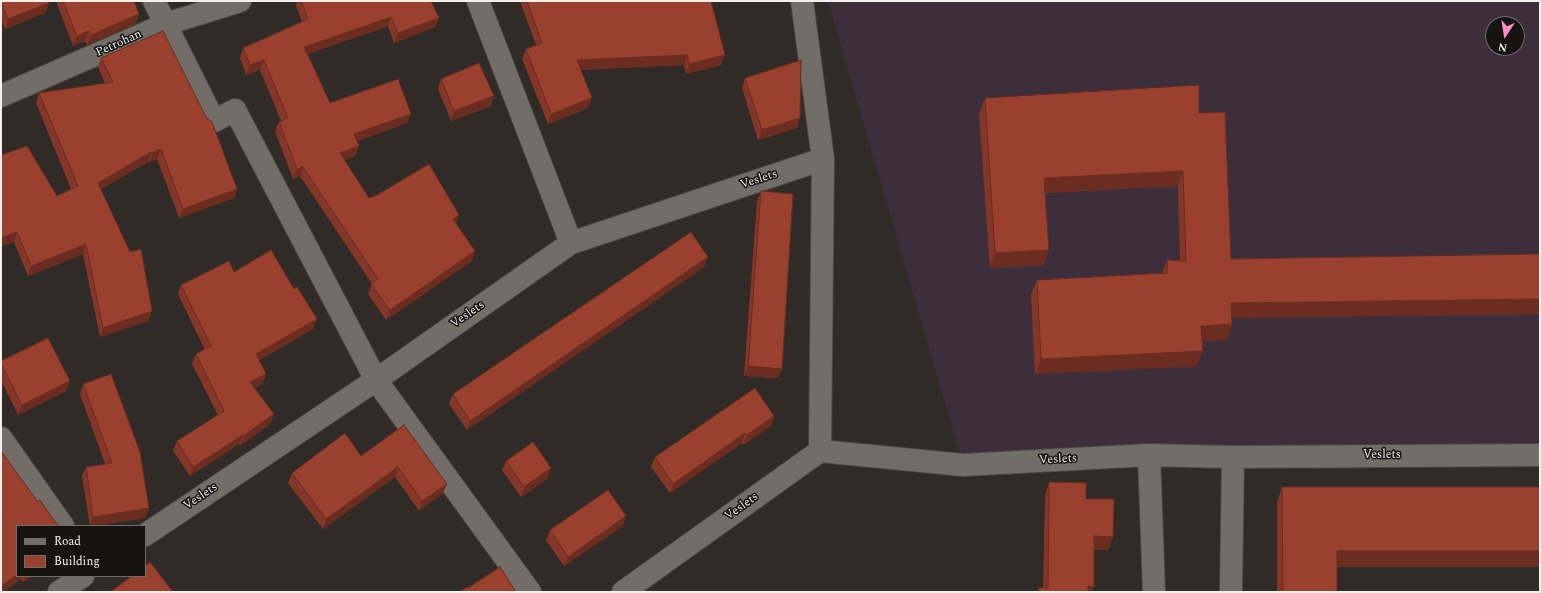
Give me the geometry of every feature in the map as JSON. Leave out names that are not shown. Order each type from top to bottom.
[{"type":"street","points":[[154,1],[214,121],[235,110],[376,380],[530,592]]},
{"type":"street","name":"Petrohan","points":[[1,96],[166,24],[240,1]]},
{"type":"street","points":[[478,1],[571,243]]},
{"type":"street","points":[[802,1],[823,159],[820,451]]},
{"type":"street","name":"Veslets","points":[[146,534],[376,380],[571,243],[823,159]]},
{"type":"street","points":[[1,438],[62,525]]},
{"type":"street","name":"Veslets","points":[[623,592],[820,451],[963,465],[1149,455],[1233,457],[1540,455]]},
{"type":"street","points":[[1149,455],[1154,592]]},
{"type":"street","points":[[1231,592],[1233,457]]},
{"type":"street","points":[[59,592],[82,577]]},
{"type":"shaded area","points":[[828,1],[1540,1],[1540,444],[1358,469],[963,465]]},
{"type":"building","points":[[1,1],[48,1],[49,3],[8,19]]},
{"type":"building","points":[[63,1],[134,1],[139,14],[91,35],[89,31],[77,36]]},
{"type":"building","points":[[301,1],[431,1],[439,18],[398,33],[391,17],[304,47],[330,103],[398,79],[411,114],[354,134],[359,146],[340,153],[369,198],[377,195],[429,164],[459,215],[453,219],[475,251],[390,310],[371,284],[378,279],[303,167],[297,169],[279,122],[288,118],[264,60],[250,65],[243,48],[308,19]]},
{"type":"building","points":[[527,1],[711,1],[725,55],[689,64],[687,55],[577,60],[592,98],[551,114],[526,49],[542,43]]},
{"type":"building","points":[[163,31],[206,117],[212,122],[237,189],[183,209],[161,149],[152,153],[151,152],[98,183],[130,252],[141,249],[152,311],[103,328],[86,244],[31,266],[17,232],[1,238],[1,155],[27,146],[57,196],[78,186],[39,93],[113,82],[101,58]]},
{"type":"building","points":[[801,60],[800,118],[762,130],[745,78]]},
{"type":"building","points":[[479,63],[494,96],[454,111],[441,79]]},
{"type":"building","points":[[1199,85],[1199,113],[1225,112],[1231,259],[1540,254],[1540,299],[1231,303],[1232,324],[1201,326],[1203,351],[1041,359],[1037,280],[1168,273],[1167,260],[1186,261],[1183,171],[1044,178],[1049,250],[995,253],[985,98]]},
{"type":"building","points":[[761,191],[793,194],[782,369],[748,366]]},
{"type":"building","points":[[691,232],[708,257],[470,421],[453,394]]},
{"type":"building","points":[[271,250],[294,289],[297,287],[317,319],[256,354],[266,374],[250,382],[274,414],[243,436],[193,467],[177,441],[224,411],[196,354],[211,346],[181,285],[229,261],[234,272]]},
{"type":"building","points":[[48,338],[70,381],[22,405],[1,361]]},
{"type":"building","points":[[111,374],[140,452],[149,508],[93,517],[86,467],[112,463],[83,384]]},
{"type":"building","points":[[755,388],[774,416],[747,435],[745,433],[673,484],[655,457]]},
{"type":"building","points":[[404,425],[447,484],[422,501],[398,467],[326,519],[292,473],[345,433],[361,456]]},
{"type":"building","points":[[533,442],[551,468],[524,487],[506,461]]},
{"type":"building","points":[[1,451],[38,502],[40,500],[59,525],[16,525],[16,576],[1,586]]},
{"type":"building","points":[[1049,482],[1086,483],[1086,499],[1114,499],[1113,537],[1094,536],[1094,587],[1088,586],[1088,592],[1039,592],[1039,588],[1048,588]]},
{"type":"building","points":[[1282,487],[1540,487],[1540,551],[1337,551],[1337,592],[1283,592]]},
{"type":"building","points":[[608,490],[626,516],[568,557],[550,530]]},
{"type":"building","points":[[150,562],[173,592],[110,592],[131,577],[146,577],[146,565]]},
{"type":"building","points":[[500,567],[516,592],[460,592],[467,587],[468,588]]}]
